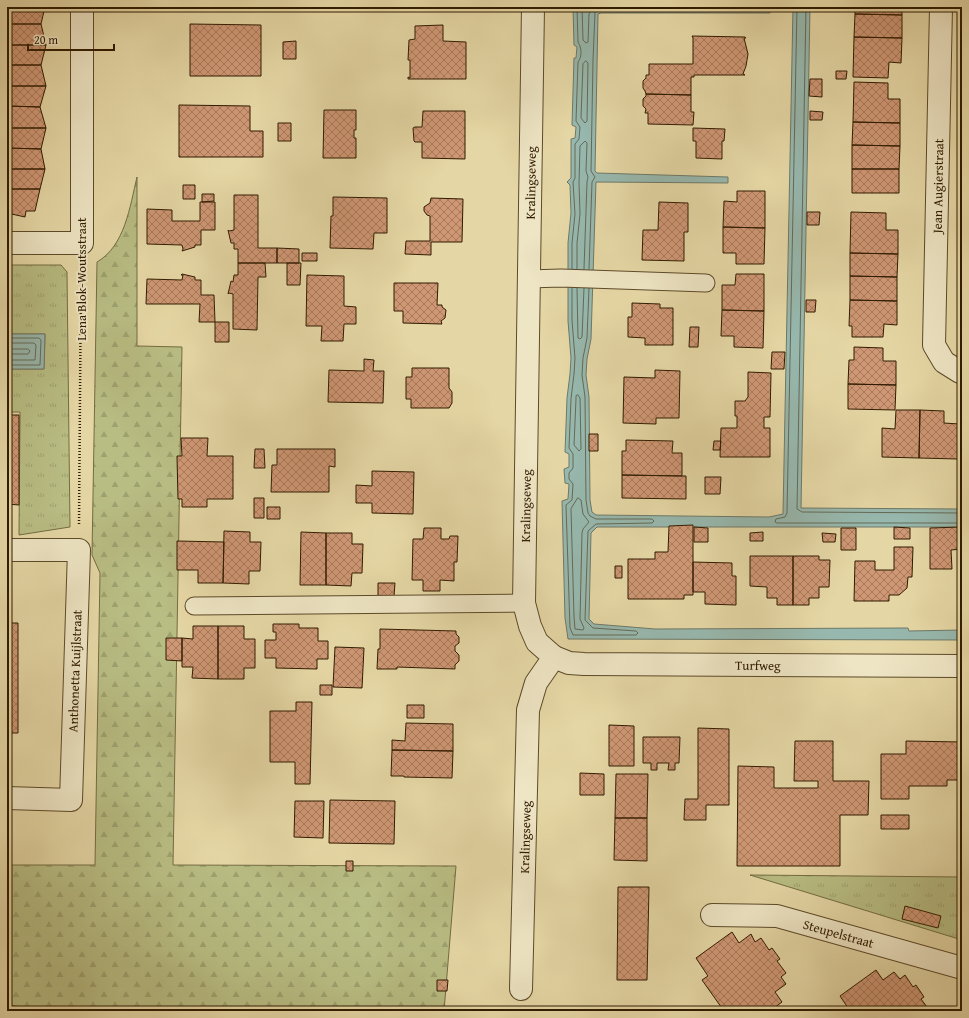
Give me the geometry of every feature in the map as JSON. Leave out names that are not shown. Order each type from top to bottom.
[{"type":"street","name":"Lena Blok-Woutsstraat","points":[[82,7],[82,243]]},
{"type":"street","name":"Kralingseweg","points":[[521,989],[528,710],[536,683],[554,657],[537,642],[530,626],[524,603],[528,279],[534,7]]},
{"type":"street","name":"Jean Augierstraat","points":[[941,7],[934,345],[953,367]]},
{"type":"street","points":[[7,243],[82,243]]},
{"type":"street","points":[[7,550],[79,550]]},
{"type":"street","name":"Anthonetta Kuijlstraat","points":[[7,798],[71,800],[79,550]]},
{"type":"street","name":"Turfweg","points":[[554,657],[569,663],[584,664],[962,666]]},
{"type":"street","name":"Steupelstraat","points":[[712,915],[777,916],[962,968]]},
{"type":"lane","points":[[528,279],[561,278],[706,283]]},
{"type":"lane","points":[[194,606],[524,603]]},
{"type":"path","name":"Lena Blok-Woutsstraat","points":[[79,550],[82,243]]},
{"type":"green space","points":[[137,177],[137,346],[182,347],[173,865],[456,866],[444,1011],[57,1011],[7,1005],[7,865],[95,865],[100,573],[92,555],[97,262],[114,246],[120,236],[129,212]]},
{"type":"green space","points":[[7,265],[61,265],[67,272],[70,527],[19,535],[20,412],[7,412],[7,369],[44,369],[45,334],[7,334]]},
{"type":"green space","points":[[750,875],[962,877],[962,940]]},
{"type":"water","points":[[573,7],[769,7],[770,13],[598,14],[595,171],[597,173],[728,177],[728,183],[596,182],[591,339],[587,359],[586,375],[589,397],[590,500],[592,512],[596,515],[769,517],[783,514],[793,7],[810,7],[801,508],[962,509],[962,527],[597,527],[591,533],[589,619],[594,624],[655,629],[908,628],[909,631],[962,630],[962,640],[568,639],[565,618],[562,501],[568,499],[569,484],[565,483],[564,469],[569,467],[569,454],[565,452],[567,398],[571,358],[568,321],[568,243],[571,213],[570,185],[567,182],[571,178],[571,139],[575,138],[576,127],[572,125],[574,58],[576,58],[577,47],[574,45]]},
{"type":"water","points":[[7,334],[45,334],[44,369],[7,369]]},
{"type":"building","points":[[7,7],[45,7],[41,24],[7,24]]},
{"type":"building","points":[[855,7],[902,7],[902,15],[855,14]]},
{"type":"building","points":[[855,14],[902,15],[902,38],[854,37]]},
{"type":"building","points":[[7,24],[41,24],[46,45],[7,45]]},
{"type":"building","points":[[190,24],[261,25],[261,76],[190,76]]},
{"type":"building","points":[[443,25],[443,41],[466,42],[466,79],[408,79],[408,77],[410,78],[410,60],[408,60],[409,40],[415,39],[415,26]]},
{"type":"building","points":[[692,36],[745,37],[748,54],[743,74],[745,75],[694,75],[694,77],[691,77],[691,95],[646,94],[643,88],[643,81],[646,78],[646,75],[649,75],[649,64],[693,64]]},
{"type":"building","points":[[854,37],[902,38],[901,63],[889,62],[888,78],[853,77]]},
{"type":"building","points":[[296,41],[296,59],[283,59],[283,42]]},
{"type":"building","points":[[7,45],[46,45],[41,65],[7,65]]},
{"type":"building","points":[[7,65],[41,65],[46,86],[7,86]]},
{"type":"building","points":[[836,71],[847,71],[846,79],[836,79]]},
{"type":"building","points":[[810,79],[822,79],[822,97],[809,96]]},
{"type":"building","points":[[854,82],[888,83],[888,99],[900,99],[900,123],[853,122]]},
{"type":"building","points":[[7,86],[46,86],[40,107],[7,106]]},
{"type":"building","points":[[646,94],[691,95],[691,112],[694,112],[693,125],[648,124],[648,113],[645,113],[646,109],[643,106],[643,99]]},
{"type":"building","points":[[179,105],[250,106],[250,131],[263,131],[263,157],[179,157]]},
{"type":"building","points":[[7,106],[40,107],[46,128],[7,128]]},
{"type":"building","points":[[324,110],[356,110],[356,130],[354,130],[354,138],[356,138],[356,158],[323,158]]},
{"type":"building","points":[[423,111],[465,111],[465,159],[422,158],[422,142],[414,141],[413,128],[422,127]]},
{"type":"building","points":[[810,111],[823,112],[822,120],[810,120]]},
{"type":"building","points":[[853,122],[900,123],[900,146],[852,145]]},
{"type":"building","points":[[278,123],[291,123],[291,141],[278,141]]},
{"type":"building","points":[[7,128],[46,128],[41,149],[7,148]]},
{"type":"building","points":[[693,128],[725,129],[724,141],[722,141],[722,159],[696,158],[696,141],[693,141]]},
{"type":"building","points":[[852,145],[900,146],[899,169],[852,169]]},
{"type":"building","points":[[7,148],[41,149],[45,169],[7,169]]},
{"type":"building","points":[[7,169],[45,169],[40,189],[7,189]]},
{"type":"building","points":[[852,169],[899,169],[899,193],[852,193]]},
{"type":"building","points":[[183,185],[195,185],[195,199],[183,199]]},
{"type":"building","points":[[7,189],[40,189],[35,211],[26,211],[25,217],[7,213]]},
{"type":"building","points":[[737,191],[765,191],[765,228],[723,227],[724,201],[737,202]]},
{"type":"building","points":[[202,194],[214,194],[214,201],[202,202]]},
{"type":"building","points":[[234,195],[258,195],[258,248],[277,248],[277,263],[238,263],[238,249],[234,249],[234,243],[231,243],[228,230],[234,230]]},
{"type":"building","points":[[333,197],[387,198],[387,233],[374,233],[373,249],[330,248]]},
{"type":"building","points":[[431,198],[463,199],[462,242],[431,242],[431,255],[405,254],[406,241],[430,241],[430,216],[424,211],[424,207],[430,203]]},
{"type":"building","points":[[200,202],[215,202],[215,230],[201,230],[201,245],[195,245],[195,247],[182,251],[182,245],[147,244],[147,209],[172,210],[172,221],[200,221]]},
{"type":"building","points":[[659,202],[688,203],[688,232],[684,232],[684,261],[642,260],[643,230],[658,230]]},
{"type":"building","points":[[807,212],[820,212],[819,225],[807,225]]},
{"type":"building","points":[[851,212],[886,213],[886,230],[898,230],[898,254],[850,253]]},
{"type":"building","points":[[723,227],[765,228],[764,264],[736,264],[736,253],[723,253]]},
{"type":"building","points":[[277,248],[299,249],[299,263],[277,263]]},
{"type":"building","points":[[302,253],[317,253],[317,261],[302,261]]},
{"type":"building","points":[[850,253],[898,254],[897,277],[850,276]]},
{"type":"building","points":[[238,263],[265,263],[266,277],[258,277],[257,330],[233,329],[233,294],[228,294],[234,275],[238,275]]},
{"type":"building","points":[[287,263],[301,263],[300,285],[287,285]]},
{"type":"building","points":[[182,274],[195,277],[195,280],[201,280],[201,295],[214,295],[215,322],[199,322],[200,304],[146,304],[147,279],[182,280]]},
{"type":"building","points":[[736,274],[764,274],[764,311],[722,310],[722,285],[735,285]]},
{"type":"building","points":[[307,275],[344,276],[344,306],[356,307],[356,324],[344,324],[343,341],[321,341],[322,326],[306,326]]},
{"type":"building","points":[[850,276],[897,277],[897,301],[850,300]]},
{"type":"building","points":[[394,283],[438,283],[437,305],[442,305],[442,307],[446,310],[445,318],[441,321],[442,324],[403,323],[403,311],[394,311]]},
{"type":"building","points":[[806,300],[816,300],[815,312],[806,312]]},
{"type":"building","points":[[850,300],[897,301],[897,325],[884,324],[883,337],[852,337],[852,326],[849,326]]},
{"type":"building","points":[[632,303],[660,304],[660,308],[673,308],[673,345],[645,345],[645,338],[628,337],[628,317],[632,317]]},
{"type":"building","points":[[722,310],[764,311],[763,348],[734,347],[734,336],[721,336]]},
{"type":"building","points":[[215,322],[229,322],[229,342],[215,342]]},
{"type":"building","points":[[690,327],[699,327],[698,347],[689,347]]},
{"type":"building","points":[[854,347],[883,348],[883,361],[896,361],[896,385],[848,384],[849,360],[854,360]]},
{"type":"building","points":[[772,352],[785,352],[784,369],[771,369]]},
{"type":"building","points":[[364,359],[374,360],[373,371],[384,371],[383,403],[328,402],[329,370],[364,371]]},
{"type":"building","points":[[412,368],[449,368],[449,388],[452,392],[452,403],[449,408],[411,408],[411,399],[406,399],[406,377],[412,377]]},
{"type":"building","points":[[655,370],[680,371],[679,418],[656,418],[656,424],[623,423],[624,377],[655,378]]},
{"type":"building","points":[[748,372],[771,373],[770,417],[764,417],[764,428],[770,428],[770,457],[720,457],[721,428],[737,428],[735,401],[745,401],[748,397]]},
{"type":"building","points":[[848,384],[896,385],[895,410],[848,409]]},
{"type":"building","points":[[896,410],[920,410],[919,458],[882,457],[882,428],[895,429]]},
{"type":"building","points":[[920,410],[944,411],[944,423],[959,424],[958,459],[919,458]]},
{"type":"building","points":[[7,415],[19,415],[19,505],[7,504]]},
{"type":"building","points":[[959,424],[962,424],[962,447],[959,447]]},
{"type":"building","points":[[589,434],[598,434],[598,451],[589,451]]},
{"type":"building","points":[[181,438],[208,438],[207,456],[233,456],[233,499],[207,499],[207,507],[182,507],[182,499],[178,499],[177,456],[182,456]]},
{"type":"building","points":[[626,440],[673,441],[672,453],[682,453],[682,476],[622,475],[622,451],[626,451]]},
{"type":"building","points":[[714,441],[721,441],[720,450],[713,450]]},
{"type":"building","points":[[255,449],[264,449],[265,468],[254,468]]},
{"type":"building","points":[[277,449],[335,449],[335,467],[329,466],[329,492],[271,492],[272,465],[277,465]]},
{"type":"building","points":[[372,471],[414,472],[413,514],[372,513],[372,503],[356,503],[356,485],[372,486]]},
{"type":"building","points":[[622,475],[686,476],[686,499],[622,498]]},
{"type":"building","points":[[705,477],[721,477],[720,494],[705,494]]},
{"type":"building","points":[[254,498],[264,498],[264,518],[254,518]]},
{"type":"building","points":[[267,507],[280,507],[280,519],[267,519]]},
{"type":"building","points":[[693,525],[693,595],[684,595],[684,599],[628,599],[628,559],[655,559],[655,552],[668,552],[669,526]]},
{"type":"building","points":[[694,527],[708,528],[708,542],[694,542]]},
{"type":"building","points":[[894,527],[910,528],[910,539],[894,539]]},
{"type":"building","points":[[962,527],[962,549],[951,550],[952,569],[930,569],[930,528]]},
{"type":"building","points":[[424,528],[441,528],[441,539],[449,539],[450,536],[458,536],[457,562],[454,562],[454,581],[440,580],[440,591],[423,591],[423,580],[412,580],[413,539],[423,539]]},
{"type":"building","points":[[841,528],[856,528],[856,550],[841,550]]},
{"type":"building","points":[[224,531],[250,532],[250,542],[261,542],[260,571],[249,571],[249,584],[223,583]]},
{"type":"building","points":[[301,532],[326,533],[326,585],[300,585]]},
{"type":"building","points":[[763,532],[763,541],[750,541],[750,533]]},
{"type":"building","points":[[326,533],[352,533],[352,544],[363,544],[362,573],[352,573],[351,586],[326,585]]},
{"type":"building","points":[[822,533],[836,534],[835,542],[823,542]]},
{"type":"building","points":[[177,541],[224,542],[223,583],[198,583],[198,570],[177,570]]},
{"type":"building","points":[[894,547],[913,547],[912,577],[908,577],[907,588],[899,595],[889,595],[889,601],[854,601],[855,561],[875,561],[875,570],[894,570]]},
{"type":"building","points":[[750,556],[793,556],[793,605],[777,605],[777,598],[767,598],[767,587],[750,586]]},
{"type":"building","points":[[793,556],[819,556],[819,560],[830,560],[829,587],[819,587],[819,598],[809,598],[809,605],[793,605]]},
{"type":"building","points":[[693,562],[732,563],[732,576],[736,576],[736,605],[705,604],[705,592],[693,592]]},
{"type":"building","points":[[615,566],[622,566],[622,578],[615,578]]},
{"type":"building","points":[[378,583],[395,583],[394,596],[378,596]]},
{"type":"building","points":[[7,623],[18,623],[18,733],[7,733]]},
{"type":"building","points":[[273,624],[299,624],[299,628],[318,628],[318,641],[328,641],[328,659],[317,659],[317,669],[276,668],[276,658],[265,658],[265,640],[276,640],[276,632],[273,632]]},
{"type":"building","points":[[193,626],[218,626],[218,679],[192,678],[193,667],[182,667],[182,638],[193,639]]},
{"type":"building","points":[[218,626],[244,626],[244,639],[255,639],[255,668],[244,668],[244,679],[218,679]]},
{"type":"building","points":[[380,629],[456,631],[456,634],[459,637],[459,643],[455,646],[455,651],[459,655],[459,661],[455,665],[455,669],[397,667],[397,669],[377,669],[378,649],[380,649]]},
{"type":"building","points":[[166,638],[182,638],[182,661],[166,660]]},
{"type":"building","points":[[335,647],[364,648],[362,688],[333,687]]},
{"type":"building","points":[[320,685],[332,685],[332,695],[320,695]]},
{"type":"building","points":[[296,702],[312,702],[310,784],[295,784],[295,762],[270,762],[270,711],[296,711]]},
{"type":"building","points":[[407,705],[424,705],[424,718],[407,718]]},
{"type":"building","points":[[406,723],[453,724],[453,751],[392,750],[392,740],[405,741]]},
{"type":"building","points":[[609,725],[634,726],[634,766],[609,766]]},
{"type":"building","points":[[698,728],[729,729],[729,805],[706,805],[706,820],[684,820],[685,799],[698,799]]},
{"type":"building","points":[[643,737],[680,737],[679,763],[675,763],[675,770],[668,770],[669,763],[657,763],[657,770],[651,770],[651,763],[643,763]]},
{"type":"building","points":[[795,741],[833,741],[833,781],[869,781],[868,815],[840,815],[840,866],[737,866],[738,766],[774,767],[774,788],[818,788],[818,781],[794,781]]},
{"type":"building","points":[[906,741],[962,742],[962,780],[947,780],[947,786],[909,786],[909,799],[881,799],[881,754],[906,754]]},
{"type":"building","points":[[392,750],[453,751],[452,778],[391,776]]},
{"type":"building","points":[[580,773],[604,774],[604,795],[580,795]]},
{"type":"building","points":[[616,774],[648,774],[647,818],[615,818]]},
{"type":"building","points":[[330,800],[395,801],[394,844],[329,843]]},
{"type":"building","points":[[295,801],[324,801],[323,838],[294,837]]},
{"type":"building","points":[[881,815],[909,815],[909,829],[881,829]]},
{"type":"building","points":[[615,818],[647,818],[647,861],[614,860]]},
{"type":"building","points":[[346,861],[353,861],[353,871],[346,871]]},
{"type":"building","points":[[618,887],[649,887],[647,980],[617,980]]},
{"type":"building","points":[[905,906],[941,916],[938,928],[902,919]]},
{"type":"building","points":[[732,932],[739,943],[751,934],[755,942],[761,938],[769,950],[772,948],[780,959],[777,961],[786,973],[781,977],[786,984],[775,992],[782,1002],[770,1011],[724,1011],[702,980],[708,976],[696,958]]},
{"type":"building","points":[[876,970],[883,980],[894,972],[900,979],[905,975],[913,987],[916,985],[924,997],[921,999],[930,1011],[850,1011],[840,996]]},
{"type":"building","points":[[437,980],[448,980],[447,991],[437,991]]}]
